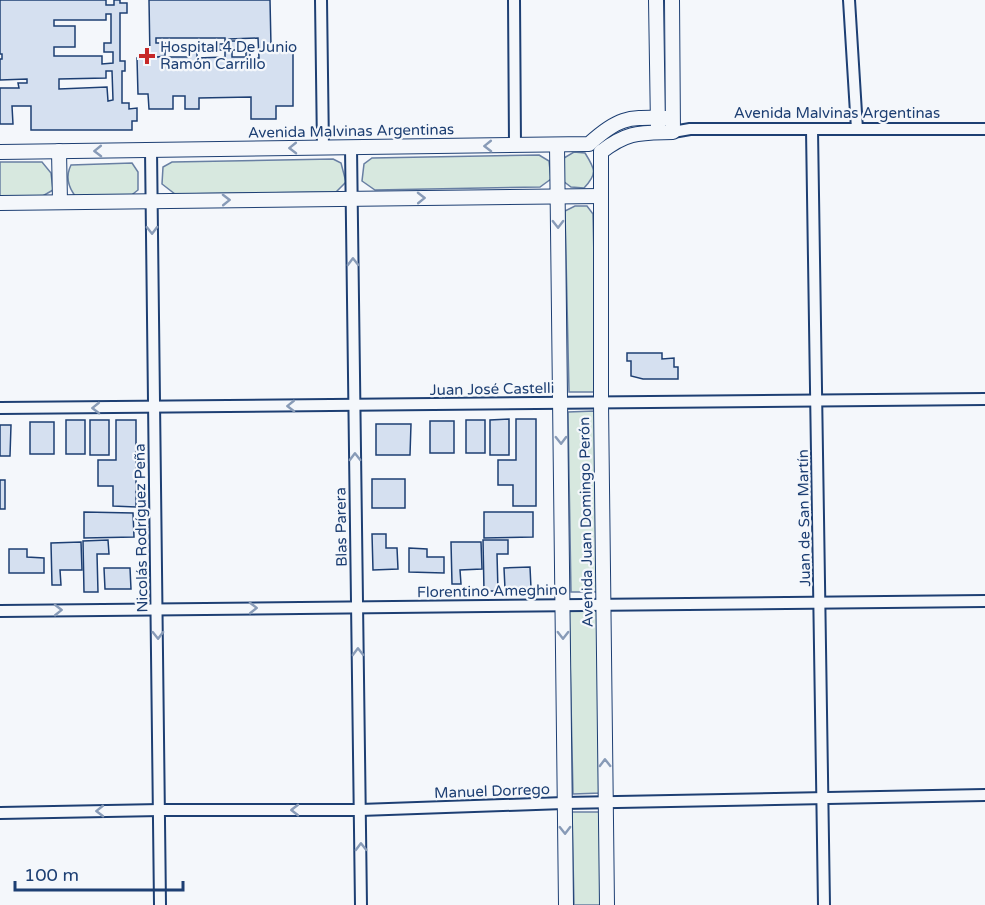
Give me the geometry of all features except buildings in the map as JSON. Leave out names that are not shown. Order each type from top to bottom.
[{"type":"main road","points":[[656,0],[658,132]]},
{"type":"main road","points":[[672,0],[673,132]]},
{"type":"main road","points":[[595,148],[607,128],[620,121],[635,118],[672,118]]},
{"type":"main road","name":"Avenida Malvinas Argentinas","points":[[0,152],[557,145],[595,148],[639,133],[673,132]]},
{"type":"main road","name":"Avenida Juan Domingo Perón","points":[[557,145],[566,905]]},
{"type":"main road","name":"Avenida Juan Domingo Perón","points":[[595,148],[601,196],[607,905]]},
{"type":"main road","points":[[59,151],[60,202]]},
{"type":"main road","points":[[0,203],[601,196]]},
{"type":"street","points":[[321,0],[323,148]]},
{"type":"street","points":[[514,0],[515,146]]},
{"type":"street","points":[[849,0],[857,129]]},
{"type":"street","points":[[672,118],[690,129]]},
{"type":"street","name":"Avenida Malvinas Argentinas","points":[[673,132],[690,129],[985,129]]},
{"type":"street","name":"Juan de San Martín","points":[[812,130],[818,401],[824,905]]},
{"type":"street","name":"Blas Parera","points":[[351,148],[362,905]]},
{"type":"street","name":"Nicolás Rodríguez Peña","points":[[151,150],[160,905]]},
{"type":"street","name":"Juan José Castelli","points":[[0,408],[985,399]]},
{"type":"street","name":"Florentino Ameghino","points":[[0,611],[985,601]]},
{"type":"street","name":"Manuel Dorrego","points":[[0,813],[360,810],[564,803],[985,795]]},
{"type":"shaded area","points":[[574,152],[585,153],[593,167],[593,175],[584,188],[571,187],[563,181],[564,158]]},
{"type":"shaded area","points":[[539,155],[549,161],[551,179],[540,187],[375,190],[362,181],[364,164],[372,158]]},
{"type":"shaded area","points":[[333,159],[341,163],[346,182],[336,192],[175,194],[162,184],[163,167],[172,162]]},
{"type":"shaded area","points":[[0,162],[42,162],[51,173],[53,190],[41,197],[0,198]]},
{"type":"shaded area","points":[[132,163],[138,172],[138,190],[129,197],[76,197],[69,186],[68,174],[71,165]]},
{"type":"shaded area","points":[[575,206],[587,206],[593,214],[597,392],[569,392],[565,211]]},
{"type":"shaded area","points":[[595,411],[598,592],[571,592],[568,412]]},
{"type":"shaded area","points":[[569,610],[597,610],[601,793],[573,794]]},
{"type":"shaded area","points":[[572,812],[599,812],[602,905],[574,905]]},
{"type":"place","name":"Hospital 4 De Junio Ramón Carrillo","points":[[147,56]]}]
